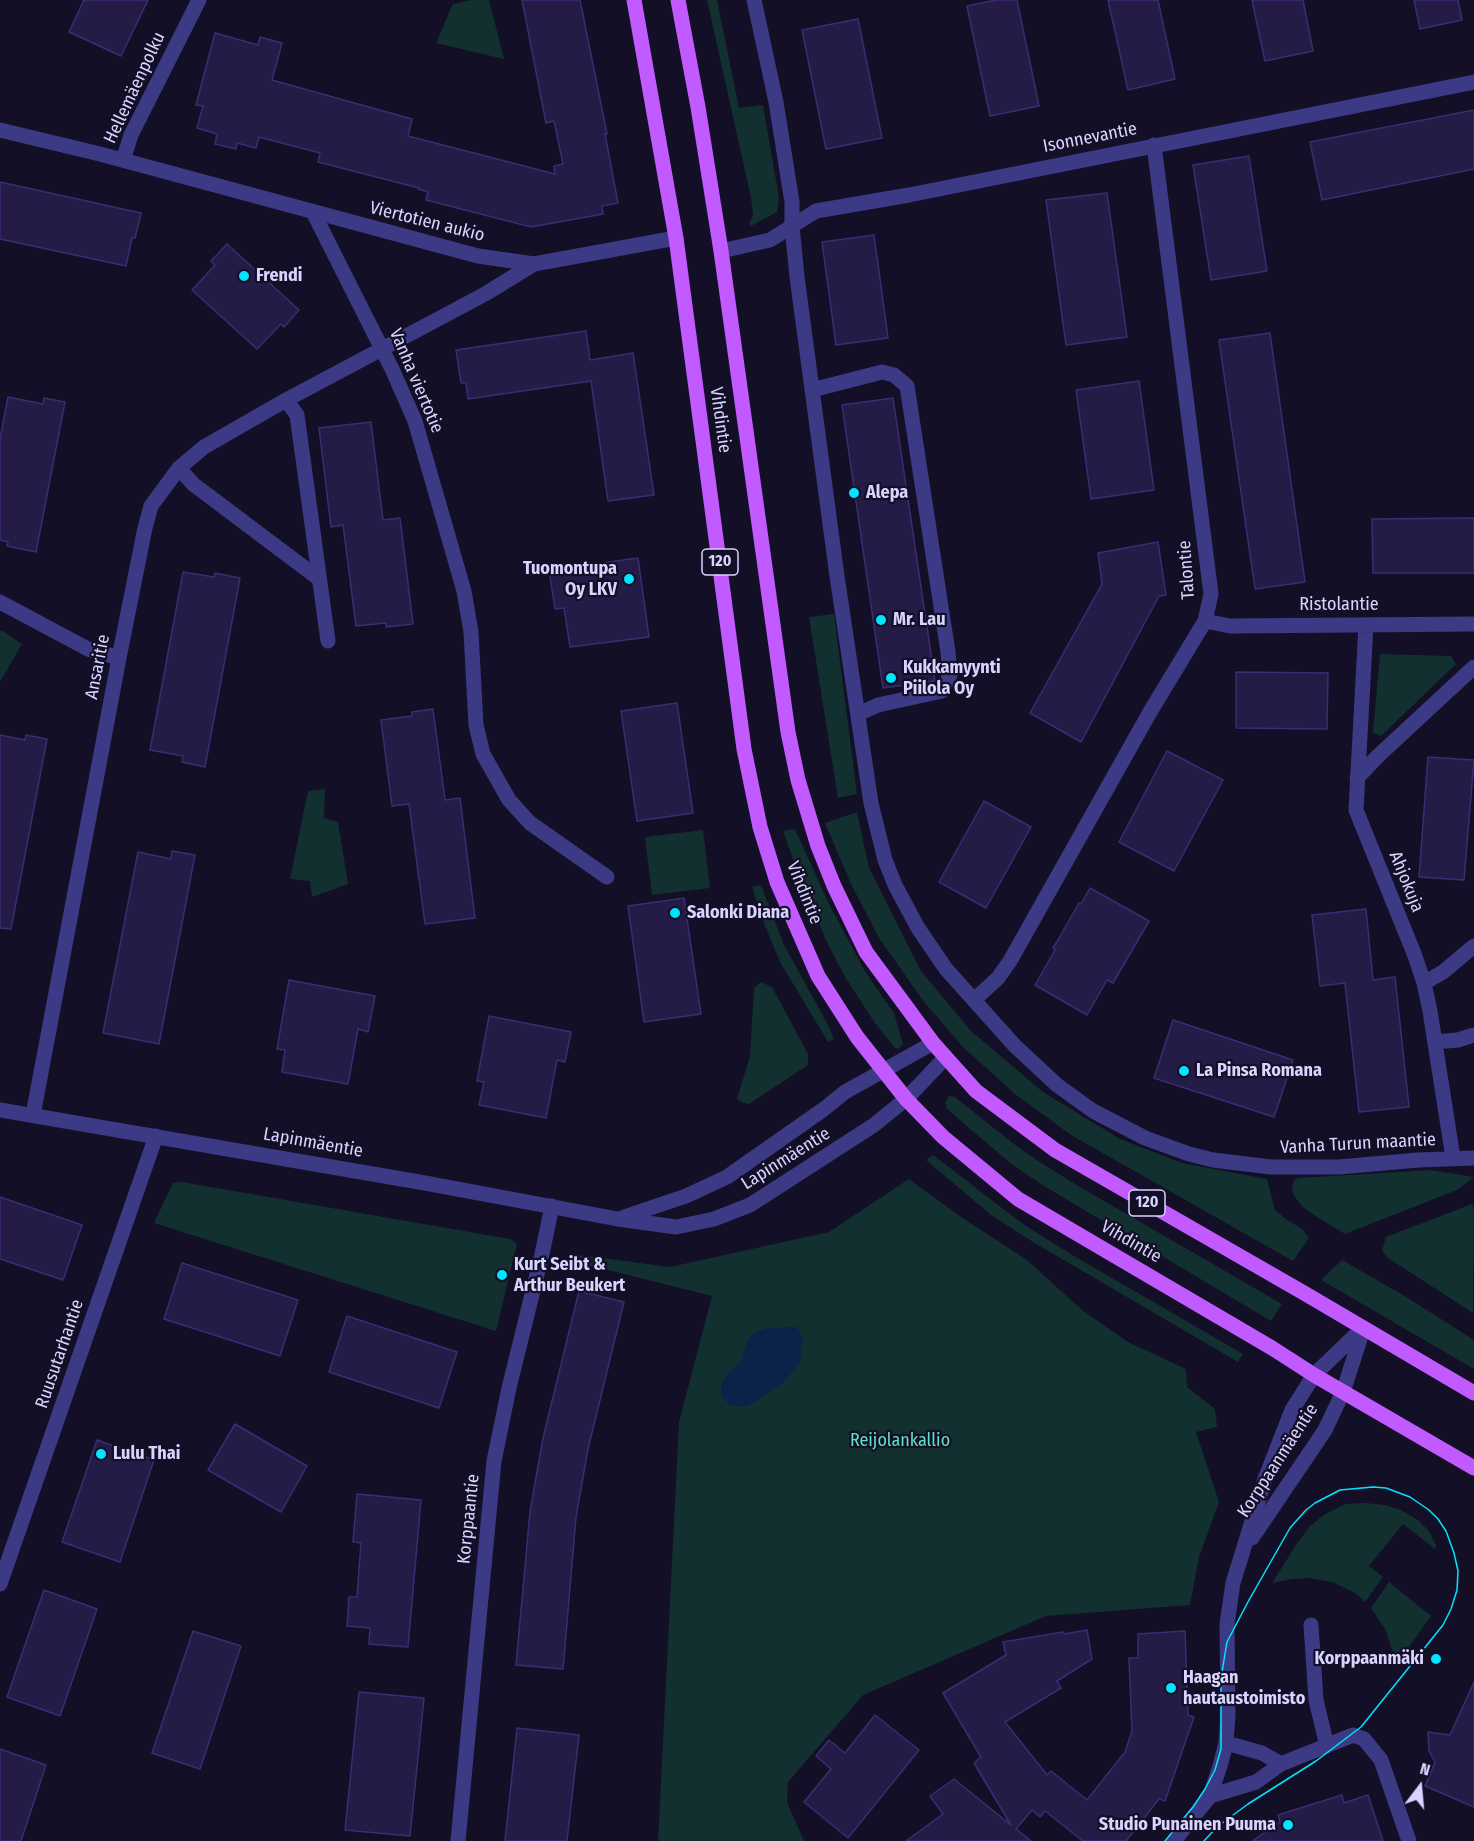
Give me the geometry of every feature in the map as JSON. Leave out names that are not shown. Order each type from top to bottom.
[{"type":"main road","name":"Vihdintie","points":[[634,0],[676,238],[744,749],[760,827],[777,882],[818,976],[857,1037],[906,1099],[943,1137],[1018,1199],[1474,1468]]},
{"type":"main road","name":"Vihdintie","points":[[678,0],[698,107],[720,251],[786,720],[798,780],[818,846],[834,886],[866,952],[933,1043],[976,1091],[1056,1150],[1474,1393]]},
{"type":"street","name":"Hellemäenpolku","points":[[123,160],[131,135],[199,0]]},
{"type":"street","points":[[754,0],[776,102],[792,202],[795,262],[837,576],[871,802],[885,860],[894,885],[914,921],[941,961],[974,1000]]},
{"type":"street","name":"Isonnevantie","points":[[720,251],[770,240],[816,212],[1474,82]]},
{"type":"street","points":[[0,129],[313,212]]},
{"type":"street","name":"Talontie","points":[[974,1000],[998,978],[1010,961],[1150,712],[1205,621],[1212,594],[1154,145]]},
{"type":"street","name":"Viertotien aukio","points":[[313,212],[478,256],[534,264],[676,238]]},
{"type":"street","name":"Vanha viertotie","points":[[313,212],[382,349],[415,421],[464,591],[471,632],[476,724],[483,754],[509,800],[530,823],[607,877]]},
{"type":"street","name":"Viertotien aukio","points":[[382,349],[485,294],[534,264]]},
{"type":"street","name":"Ansaritie","points":[[33,1115],[119,658],[151,506],[179,468],[204,447],[382,349]]},
{"type":"street","points":[[812,390],[882,372],[894,375],[907,386],[948,652],[950,675],[942,691],[878,705],[858,714]]},
{"type":"street","points":[[286,400],[297,415],[328,641]]},
{"type":"street","points":[[179,468],[193,484],[318,578]]},
{"type":"street","points":[[0,602],[88,649],[119,658]]},
{"type":"street","name":"Ristolantie","points":[[1205,621],[1230,626],[1474,624]]},
{"type":"street","name":"Ahjokuja","points":[[1366,625],[1356,810],[1416,956],[1424,983],[1453,1158]]},
{"type":"street","points":[[1357,778],[1474,667]]},
{"type":"street","points":[[1424,983],[1443,972],[1474,946]]},
{"type":"street","name":"Vanha Turun maantie","points":[[974,1000],[1016,1046],[1058,1084],[1094,1112],[1145,1138],[1189,1154],[1213,1160],[1284,1168],[1338,1167],[1474,1158]]},
{"type":"street","points":[[1435,1042],[1458,1040],[1474,1035]]},
{"type":"street","name":"Lapinmäentie","points":[[618,1219],[686,1196],[727,1177],[824,1110],[845,1092],[933,1043]]},
{"type":"street","name":"Lapinmäentie","points":[[0,1110],[618,1219],[676,1227],[714,1219],[750,1205],[844,1145],[906,1099],[945,1058]]},
{"type":"street","name":"Ruusutarhantie","points":[[0,1584],[156,1136]]},
{"type":"street","name":"Korppaantie","points":[[458,1841],[494,1461],[552,1206]]},
{"type":"street","name":"Korppaanmäentie","points":[[1174,1841],[1210,1796],[1226,1743],[1227,1623],[1233,1583],[1265,1479],[1292,1410],[1314,1375],[1363,1328]]},
{"type":"street","name":"Korppaanmäentie","points":[[1245,1548],[1325,1430],[1343,1392],[1363,1328]]},
{"type":"street","points":[[1311,1625],[1316,1700],[1327,1746]]},
{"type":"street","points":[[1210,1796],[1256,1782],[1281,1764],[1353,1735],[1364,1739],[1381,1760],[1409,1841]]},
{"type":"street","points":[[1226,1743],[1262,1753],[1281,1764]]},
{"type":"green space","points":[[471,0],[489,0],[504,59],[436,43],[453,4]]},
{"type":"green space","points":[[707,0],[717,0],[739,108],[763,105],[779,198],[777,212],[751,226],[749,224],[753,215],[751,198]]},
{"type":"green space","points":[[834,614],[857,794],[838,798],[809,617]]},
{"type":"green space","points":[[0,631],[22,644],[0,682]]},
{"type":"green space","points":[[1380,654],[1451,656],[1456,664],[1381,736],[1373,733]]},
{"type":"green space","points":[[325,789],[324,818],[338,822],[348,884],[312,897],[310,881],[290,879],[308,791]]},
{"type":"green space","points":[[857,812],[869,868],[921,971],[971,1031],[1043,1092],[1120,1139],[1182,1163],[1267,1179],[1275,1210],[1302,1229],[1309,1238],[1293,1261],[1071,1135],[1015,1094],[964,1048],[924,1002],[879,938],[851,884],[825,823]]},
{"type":"green space","points":[[795,829],[829,904],[866,973],[894,1013],[903,1044],[898,1049],[875,1023],[845,977],[827,942],[807,898],[783,831]]},
{"type":"green space","points":[[703,830],[710,888],[652,895],[645,837]]},
{"type":"green space","points":[[761,885],[784,945],[834,1039],[828,1042],[780,962],[752,887]]},
{"type":"green space","points":[[761,982],[772,987],[808,1054],[808,1065],[749,1104],[737,1099],[750,1056],[754,988]]},
{"type":"green space","points":[[949,1096],[955,1097],[1035,1159],[1282,1304],[1271,1321],[1044,1186],[1010,1163],[947,1109],[945,1103]]},
{"type":"green space","points":[[933,1155],[1023,1224],[1243,1354],[1238,1362],[991,1215],[926,1160]]},
{"type":"green space","points":[[1430,1170],[1474,1177],[1457,1190],[1345,1234],[1303,1207],[1294,1196],[1292,1189],[1294,1180],[1298,1178]]},
{"type":"green space","name":"Reijolankallio","points":[[909,1179],[961,1217],[1027,1260],[1082,1310],[1128,1342],[1186,1369],[1187,1387],[1215,1409],[1217,1427],[1196,1432],[1219,1502],[1199,1557],[1190,1605],[1046,1616],[863,1695],[788,1782],[787,1802],[804,1841],[658,1841],[679,1422],[712,1296],[568,1260],[579,1255],[670,1267],[829,1232]]},
{"type":"green space","points":[[182,1182],[510,1239],[517,1244],[496,1331],[154,1223],[173,1183]]},
{"type":"green space","points":[[1472,1204],[1474,1209],[1473,1313],[1388,1258],[1382,1250],[1386,1237]]},
{"type":"green space","points":[[1342,1260],[1474,1340],[1474,1369],[1321,1280]]},
{"type":"green space","points":[[1366,1503],[1401,1510],[1418,1520],[1429,1531],[1436,1545],[1435,1549],[1403,1524],[1369,1566],[1383,1577],[1365,1602],[1355,1593],[1332,1582],[1309,1578],[1272,1583],[1310,1526],[1324,1515],[1345,1504]]},
{"type":"green space","points":[[1389,1582],[1431,1616],[1394,1668],[1393,1652],[1385,1629],[1371,1608]]},
{"type":"water","points":[[797,1327],[803,1338],[802,1360],[784,1382],[756,1402],[743,1407],[730,1405],[721,1396],[721,1385],[726,1375],[741,1361],[749,1338],[767,1328]]},
{"type":"building","points":[[84,0],[148,0],[121,56],[69,32]]},
{"type":"building","points":[[522,0],[580,0],[607,134],[605,134],[618,203],[602,206],[603,214],[531,227],[426,200],[428,192],[419,188],[318,162],[320,153],[259,137],[256,148],[237,143],[236,149],[215,144],[217,134],[197,128],[203,106],[196,105],[215,33],[258,45],[260,37],[282,43],[272,80],[412,119],[408,136],[555,174],[554,166],[563,164],[554,121],[546,123]]},
{"type":"building","points":[[996,0],[1017,0],[1039,106],[990,116],[967,6]]},
{"type":"building","points":[[1108,0],[1158,0],[1175,79],[1128,90]]},
{"type":"building","points":[[1252,0],[1303,0],[1313,51],[1265,61]]},
{"type":"building","points":[[1414,0],[1458,0],[1462,20],[1420,29]]},
{"type":"building","points":[[858,19],[882,138],[826,149],[802,30]]},
{"type":"building","points":[[1474,110],[1474,169],[1322,200],[1310,142]]},
{"type":"building","points":[[1249,156],[1267,271],[1211,280],[1193,165]]},
{"type":"building","points":[[0,182],[141,213],[135,238],[132,238],[126,266],[0,239]]},
{"type":"building","points":[[1107,193],[1127,337],[1066,345],[1046,200]]},
{"type":"building","points":[[874,235],[888,338],[836,345],[822,242]]},
{"type":"building","points":[[227,244],[299,310],[284,327],[281,324],[257,349],[192,290],[215,265],[211,261]]},
{"type":"building","points":[[586,331],[590,360],[633,353],[654,495],[608,501],[591,381],[468,399],[466,383],[461,383],[456,350]]},
{"type":"building","points":[[1270,333],[1305,582],[1255,589],[1219,340]]},
{"type":"building","points":[[1139,381],[1154,490],[1091,499],[1076,390]]},
{"type":"building","points":[[8,397],[43,404],[44,398],[65,402],[36,552],[7,546],[8,542],[0,540],[0,439]]},
{"type":"building","points":[[893,398],[935,681],[883,688],[842,405]]},
{"type":"building","points":[[371,422],[383,520],[400,518],[413,624],[386,627],[386,623],[356,626],[343,525],[331,527],[319,428]]},
{"type":"building","points":[[1474,518],[1474,573],[1373,573],[1372,519]]},
{"type":"building","points":[[1158,542],[1166,595],[1159,596],[1081,742],[1030,713],[1102,584],[1098,553]]},
{"type":"building","points":[[638,558],[649,637],[570,647],[564,608],[555,609],[549,570]]},
{"type":"building","points":[[183,572],[214,577],[215,573],[240,578],[205,767],[182,762],[183,756],[150,750]]},
{"type":"building","points":[[1236,672],[1328,673],[1327,729],[1236,728]]},
{"type":"building","points":[[677,703],[693,813],[637,821],[621,711]]},
{"type":"building","points":[[433,709],[445,800],[460,798],[475,918],[425,924],[409,804],[392,806],[381,720],[412,716],[412,712]]},
{"type":"building","points":[[0,735],[25,740],[26,735],[47,739],[11,929],[0,928]]},
{"type":"building","points":[[1167,751],[1223,780],[1174,871],[1119,842]]},
{"type":"building","points":[[1428,757],[1474,760],[1464,880],[1419,877]]},
{"type":"building","points":[[984,801],[1031,827],[986,908],[939,882]]},
{"type":"building","points":[[172,851],[195,855],[159,1044],[103,1033],[138,852],[171,859]]},
{"type":"building","points":[[1090,888],[1149,921],[1113,983],[1107,980],[1087,1015],[1035,985],[1055,950],[1053,948]]},
{"type":"building","points":[[684,898],[701,1014],[644,1022],[628,906]]},
{"type":"building","points":[[1366,909],[1373,980],[1395,977],[1409,1107],[1359,1112],[1345,983],[1320,986],[1312,915]]},
{"type":"building","points":[[289,980],[375,996],[368,1032],[358,1029],[348,1084],[282,1072],[285,1050],[277,1049]]},
{"type":"building","points":[[489,1016],[571,1032],[565,1062],[557,1060],[546,1118],[479,1105],[484,1082],[477,1081]]},
{"type":"building","points":[[1173,1020],[1293,1060],[1274,1117],[1154,1078]]},
{"type":"building","points":[[0,1197],[82,1225],[63,1280],[0,1259]]},
{"type":"building","points":[[182,1263],[298,1300],[280,1356],[164,1319]]},
{"type":"building","points":[[579,1291],[624,1302],[588,1449],[576,1517],[563,1669],[516,1665],[530,1512],[543,1438]]},
{"type":"building","points":[[347,1316],[457,1352],[439,1408],[329,1372]]},
{"type":"building","points":[[235,1424],[307,1466],[281,1512],[208,1470]]},
{"type":"building","points":[[97,1440],[154,1460],[120,1562],[62,1542]]},
{"type":"building","points":[[357,1494],[421,1500],[408,1647],[369,1644],[370,1628],[347,1626],[349,1597],[357,1597],[361,1543],[353,1542]]},
{"type":"building","points":[[44,1590],[97,1609],[60,1716],[7,1697]]},
{"type":"building","points":[[1087,1630],[1092,1659],[1057,1681],[1061,1688],[1005,1722],[1047,1775],[1051,1771],[1087,1800],[1125,1752],[1132,1731],[1129,1658],[1138,1658],[1138,1634],[1185,1631],[1188,1715],[1194,1717],[1165,1801],[1159,1799],[1126,1841],[1083,1841],[1045,1811],[1040,1817],[1032,1810],[1016,1829],[1031,1841],[906,1841],[943,1814],[930,1796],[954,1779],[1011,1825],[974,1763],[981,1757],[943,1693],[1006,1655],[1003,1642]]},
{"type":"building","points":[[193,1631],[241,1646],[200,1769],[152,1753]]},
{"type":"building","points":[[1474,1682],[1474,1807],[1425,1786],[1435,1762],[1429,1751],[1428,1732],[1450,1735]]},
{"type":"building","points":[[359,1692],[424,1698],[410,1836],[345,1830]]},
{"type":"building","points":[[875,1715],[919,1750],[848,1838],[804,1802],[831,1769],[816,1756],[829,1740],[845,1753]]},
{"type":"building","points":[[517,1728],[579,1735],[567,1841],[505,1841]]},
{"type":"building","points":[[0,1749],[46,1765],[21,1841],[0,1841]]},
{"type":"building","points":[[1342,1795],[1344,1803],[1368,1795],[1383,1841],[1252,1841],[1280,1822],[1278,1815]]},
{"type":"tram line","points":[[1165,1841],[1193,1807],[1215,1770],[1221,1749],[1221,1678],[1227,1642],[1290,1528],[1315,1503],[1340,1490],[1386,1488],[1410,1497],[1438,1519],[1446,1531],[1454,1553],[1458,1571],[1457,1590],[1443,1625],[1361,1727],[1316,1761],[1248,1804],[1217,1827],[1204,1841]]},
{"type":"place","name":"Frendi","points":[[244,276]]},
{"type":"place","name":"Alepa","points":[[854,493]]},
{"type":"place","name":"Tuomontupa Oy LKV","points":[[629,579]]},
{"type":"place","name":"Mr. Lau","points":[[881,620]]},
{"type":"place","name":"Kukkamyynti Piilola Oy","points":[[891,678]]},
{"type":"place","name":"Salonki Diana","points":[[675,913]]},
{"type":"place","name":"La Pinsa Romana","points":[[1184,1071]]},
{"type":"place","name":"Kurt Seibt & Arthur Beukert","points":[[502,1275]]},
{"type":"place","name":"Lulu Thai","points":[[101,1454]]},
{"type":"place","name":"Korppaanmäki","points":[[1436,1659]]},
{"type":"place","name":"Haagan hautaustoimisto","points":[[1171,1688]]},
{"type":"place","name":"Studio Punainen Puuma","points":[[1288,1825]]}]
